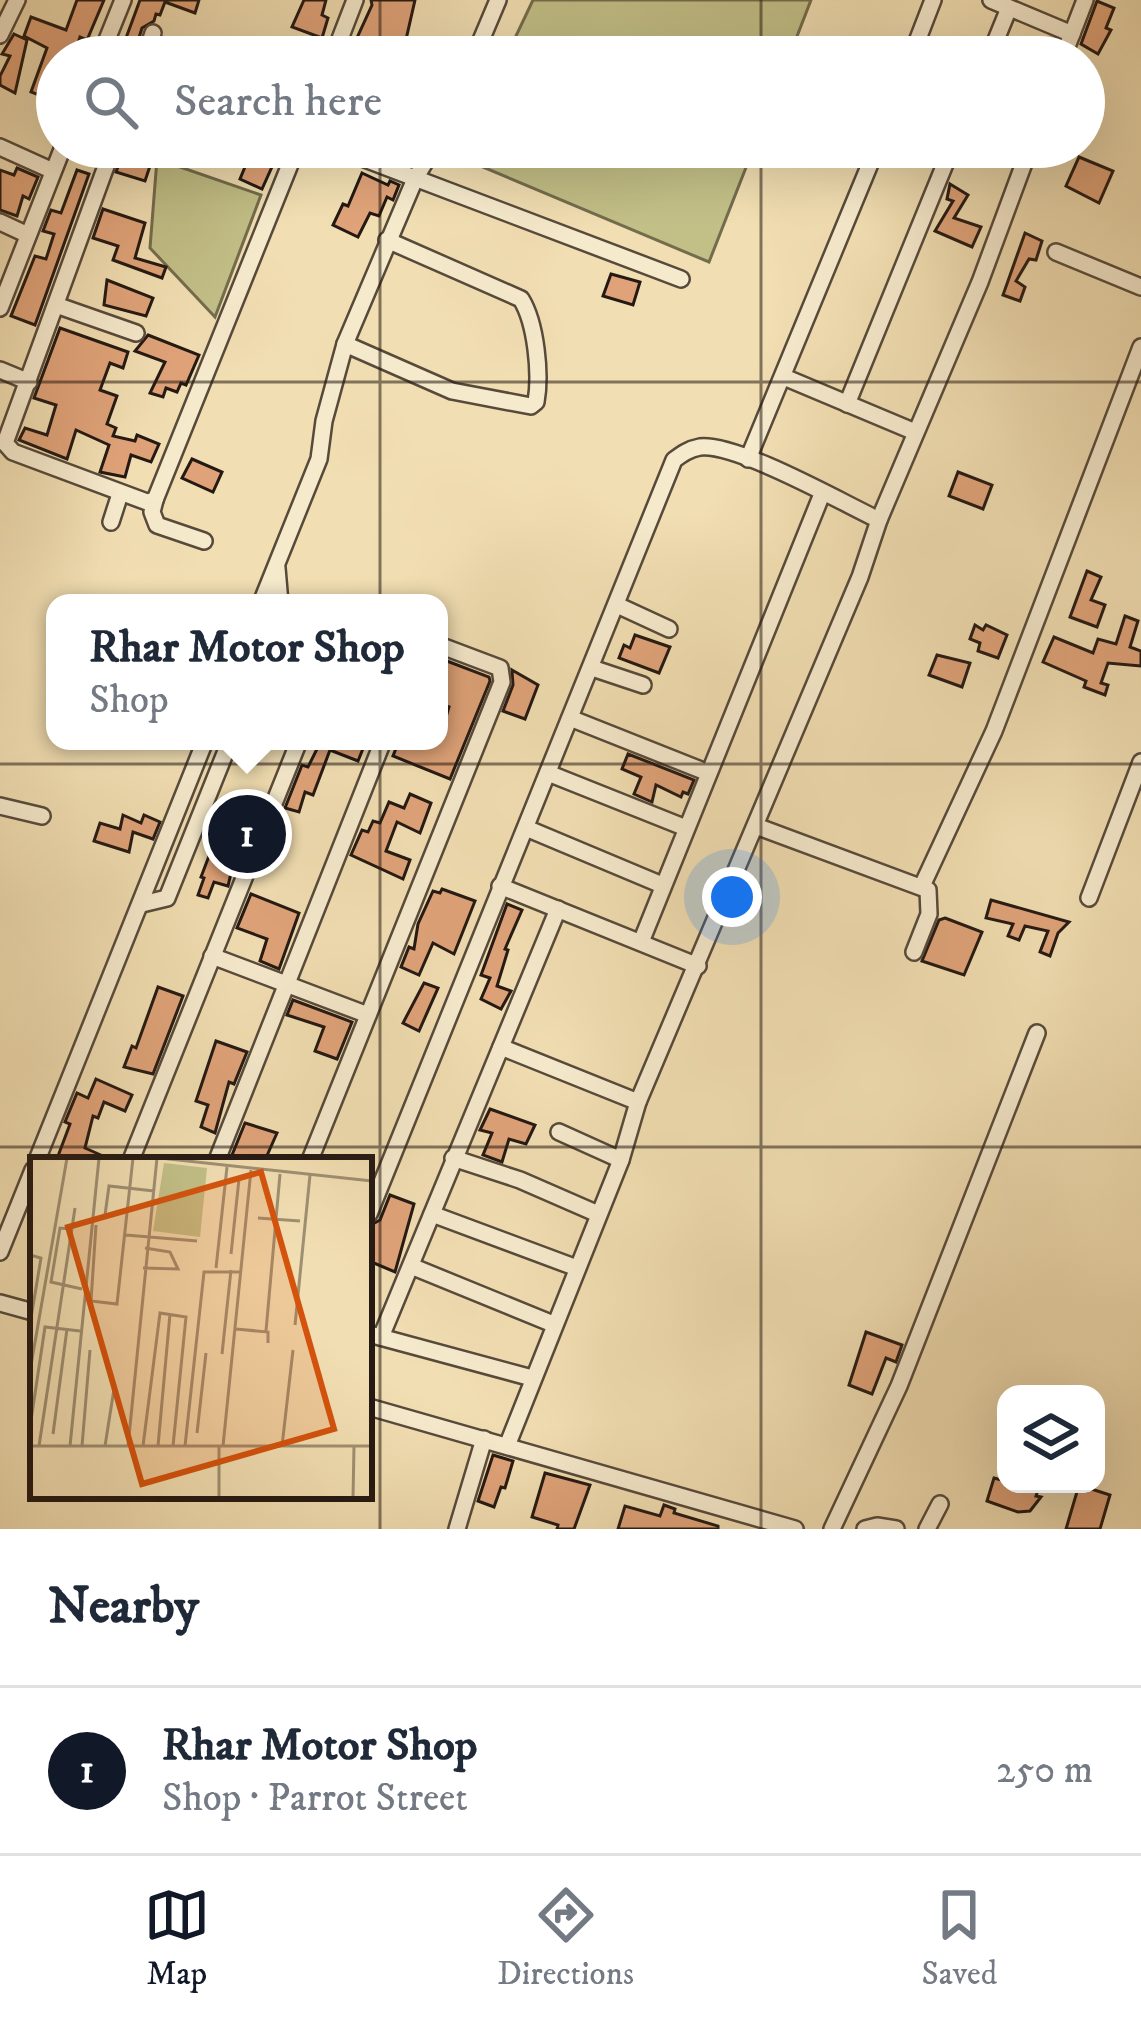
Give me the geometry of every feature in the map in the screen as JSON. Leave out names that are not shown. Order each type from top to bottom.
[{"type":"street","points":[[108,36],[123,0]]},
{"type":"street","points":[[341,36],[355,0]]},
{"type":"street","points":[[482,36],[497,0]]},
{"type":"street","points":[[919,36],[933,0]]},
{"type":"street","points":[[991,0],[1072,34],[1084,0]]},
{"type":"street","points":[[0,35],[9,8]]},
{"type":"street","points":[[998,36],[1009,8]]},
{"type":"street","points":[[0,147],[36,163]]},
{"type":"street","points":[[46,168],[53,171]]},
{"type":"street","points":[[1,301],[54,168]]},
{"type":"street","points":[[105,168],[5,439],[7,449],[120,494],[154,500]]},
{"type":"street","points":[[204,541],[157,525],[154,500],[288,168]]},
{"type":"street","points":[[387,168],[681,279]]},
{"type":"street","points":[[273,594],[277,566],[319,459],[345,344],[422,168]]},
{"type":"street","points":[[748,459],[869,168]]},
{"type":"street","points":[[847,404],[943,168]]},
{"type":"street","points":[[507,1446],[622,1160],[638,1102],[860,577],[1022,168]]},
{"type":"street","points":[[0,222],[28,235]]},
{"type":"street","points":[[345,344],[452,391],[531,406],[536,402],[532,334],[521,299],[387,240]]},
{"type":"street","points":[[1056,252],[1141,287]]},
{"type":"street","points":[[56,305],[136,333]]},
{"type":"street","points":[[922,886],[994,731],[1141,347]]},
{"type":"street","points":[[0,370],[29,382]]},
{"type":"street","points":[[784,377],[915,432]]},
{"type":"street","points":[[372,1206],[674,460],[704,446],[748,459],[879,520]]},
{"type":"street","points":[[111,522],[120,494]]},
{"type":"street","points":[[640,942],[822,494]]},
{"type":"street","points":[[617,605],[669,629]]},
{"type":"street","points":[[311,1157],[502,682],[500,668],[448,648]]},
{"type":"street","points":[[592,668],[643,685]]},
{"type":"street","points":[[569,718],[706,772]]},
{"type":"street","points":[[38,1157],[201,750]]},
{"type":"street","points":[[142,904],[167,898],[227,750]]},
{"type":"street","points":[[132,1157],[294,750]]},
{"type":"street","points":[[218,1157],[379,750]]},
{"type":"street","points":[[1089,898],[1141,762]]},
{"type":"street","points":[[195,763],[206,807]]},
{"type":"street","points":[[548,772],[686,828]]},
{"type":"street","points":[[0,806],[42,817]]},
{"type":"street","points":[[756,826],[922,886],[931,899],[914,952]]},
{"type":"street","points":[[526,828],[662,885]]},
{"type":"street","points":[[163,846],[180,869]]},
{"type":"street","points":[[500,886],[698,966]]},
{"type":"street","points":[[532,1378],[375,1335],[411,1266],[558,909]]},
{"type":"street","points":[[212,956],[368,1015]]},
{"type":"street","points":[[832,1529],[923,1328],[1037,1033]]},
{"type":"street","points":[[501,1047],[638,1102]]},
{"type":"street","points":[[559,1132],[622,1160]]},
{"type":"street","points":[[453,1158],[520,1180],[598,1214]]},
{"type":"street","points":[[0,1252],[30,1177]]},
{"type":"street","points":[[432,1214],[578,1268]]},
{"type":"street","points":[[411,1266],[553,1324]]},
{"type":"street","points":[[0,1303],[30,1311]]},
{"type":"street","points":[[372,1408],[795,1529]]},
{"type":"street","points":[[457,1529],[484,1439]]},
{"type":"street","points":[[928,1529],[940,1504]]},
{"type":"street","points":[[865,1529],[896,1529]]},
{"type":"shaded area","points":[[533,0],[811,0],[797,36],[516,36]]},
{"type":"shaded area","points":[[156,168],[183,168],[261,195],[215,317],[150,248]]},
{"type":"shaded area","points":[[485,168],[746,168],[709,262]]},
{"type":"building","points":[[77,0],[104,0],[89,36],[36,36],[36,42],[24,36],[31,17],[66,30]]},
{"type":"building","points":[[140,0],[199,0],[195,13],[165,2],[160,15],[142,28],[140,36],[127,36]]},
{"type":"building","points":[[304,0],[326,0],[322,15],[328,18],[323,36],[292,27]]},
{"type":"building","points":[[371,0],[415,0],[407,36],[358,36]]},
{"type":"building","points":[[1097,1],[1114,8],[1105,41],[1105,36],[1084,36]]},
{"type":"building","points":[[14,34],[27,40],[15,93],[0,85],[10,56],[2,54]]},
{"type":"building","points":[[17,168],[38,177],[29,199],[23,196],[17,216],[0,210],[0,170],[14,175]]},
{"type":"building","points":[[118,168],[149,168],[145,181],[116,172]]},
{"type":"building","points":[[245,168],[271,168],[262,189],[240,179]]},
{"type":"building","points":[[1074,168],[1113,171],[1099,203],[1066,186]]},
{"type":"building","points":[[77,170],[89,174],[35,325],[11,316],[35,256],[46,259],[54,234],[43,231],[51,210],[61,213]]},
{"type":"building","points":[[362,173],[399,185],[379,216],[370,213],[358,237],[333,225],[343,204],[348,206]]},
{"type":"building","points":[[950,184],[968,195],[954,218],[981,227],[972,247],[935,231],[953,201],[947,199]]},
{"type":"building","points":[[103,209],[145,223],[135,258],[166,267],[162,278],[113,260],[118,246],[93,238]]},
{"type":"building","points":[[1025,233],[1042,241],[1036,260],[1029,259],[1016,281],[1025,287],[1020,301],[1003,295]]},
{"type":"building","points":[[611,274],[640,282],[633,305],[603,296]]},
{"type":"building","points":[[107,280],[153,298],[146,316],[104,305]]},
{"type":"building","points":[[60,328],[128,352],[123,368],[110,363],[100,390],[117,396],[107,424],[116,428],[113,436],[135,441],[137,435],[159,444],[151,462],[131,455],[125,477],[100,472],[109,445],[76,430],[67,459],[19,440],[25,428],[47,435],[56,405],[34,398]]},
{"type":"building","points":[[148,335],[199,355],[186,385],[181,383],[177,392],[166,388],[163,397],[150,393],[165,362],[135,351]]},
{"type":"building","points":[[192,459],[222,472],[213,492],[182,478]]},
{"type":"building","points":[[958,472],[992,485],[983,509],[949,496]]},
{"type":"building","points":[[1087,571],[1101,577],[1091,600],[1105,605],[1097,627],[1070,617]]},
{"type":"building","points":[[1125,616],[1138,621],[1130,647],[1141,651],[1141,666],[1108,663],[1101,683],[1108,685],[1105,695],[1043,662],[1054,637],[1093,653],[1098,639],[1116,644]]},
{"type":"building","points":[[975,625],[1007,635],[998,658],[978,651],[980,643],[970,639]]},
{"type":"building","points":[[635,635],[670,647],[659,673],[619,658]]},
{"type":"building","points":[[937,655],[970,663],[962,687],[929,675]]},
{"type":"building","points":[[448,661],[489,677],[450,779],[393,756],[395,750],[448,750]]},
{"type":"building","points":[[512,670],[538,685],[525,719],[503,711],[513,685]]},
{"type":"building","points":[[316,750],[330,750],[313,795],[305,792],[299,812],[285,808],[302,765],[308,767]]},
{"type":"building","points":[[330,750],[362,750],[358,761]]},
{"type":"building","points":[[628,754],[694,780],[688,794],[683,792],[681,797],[656,785],[652,802],[634,794],[641,777],[622,769]]},
{"type":"building","points":[[410,794],[431,803],[420,833],[397,822],[386,851],[410,860],[403,879],[351,855],[362,830],[368,832],[373,821],[380,823],[389,802],[404,808]]},
{"type":"building","points":[[229,806],[256,815],[239,858],[235,856],[228,886],[214,882],[208,898],[198,895],[201,877],[209,856],[215,859]]},
{"type":"building","points":[[123,815],[141,823],[144,815],[160,822],[153,839],[133,832],[129,852],[94,841],[100,823],[120,829]]},
{"type":"building","points":[[442,889],[475,901],[454,954],[433,943],[419,975],[401,967],[409,947],[414,949],[418,924],[433,891]]},
{"type":"building","points":[[251,894],[299,913],[279,969],[260,961],[267,939],[237,928]]},
{"type":"building","points":[[991,900],[1069,922],[1058,933],[1050,956],[1040,952],[1048,931],[1025,926],[1019,940],[1008,936],[1013,924],[986,918]]},
{"type":"building","points":[[507,904],[522,910],[505,949],[497,986],[511,991],[501,1009],[481,999],[490,978],[481,975]]},
{"type":"building","points":[[939,920],[982,932],[964,975],[922,961]]},
{"type":"building","points":[[424,983],[438,988],[419,1031],[403,1023]]},
{"type":"building","points":[[158,987],[183,996],[153,1074],[124,1067],[132,1046],[136,1048]]},
{"type":"building","points":[[293,1000],[352,1022],[337,1059],[315,1051],[324,1027],[287,1015]]},
{"type":"building","points":[[216,1041],[247,1052],[234,1084],[229,1082],[215,1133],[201,1127],[208,1105],[196,1101]]},
{"type":"building","points":[[96,1079],[132,1095],[125,1111],[104,1102],[98,1118],[93,1116],[85,1148],[105,1157],[60,1157],[70,1124],[65,1122],[77,1093],[88,1098]]},
{"type":"building","points":[[490,1109],[535,1125],[526,1144],[509,1139],[502,1162],[483,1155],[492,1133],[480,1130]]},
{"type":"building","points":[[245,1123],[277,1133],[266,1157],[231,1157]]},
{"type":"building","points":[[390,1195],[414,1204],[395,1272],[372,1262],[372,1224],[380,1220]]},
{"type":"building","points":[[866,1332],[902,1345],[896,1362],[886,1358],[872,1394],[849,1385]]},
{"type":"building","points":[[493,1455],[513,1461],[494,1507],[478,1501]]},
{"type":"building","points":[[545,1473],[590,1485],[574,1529],[557,1529],[558,1525],[532,1517]]},
{"type":"building","points":[[994,1478],[997,1493],[1037,1493],[1041,1497],[1030,1511],[1018,1512],[987,1501]]},
{"type":"building","points":[[1077,1493],[1110,1495],[1100,1529],[1066,1529]]},
{"type":"building","points":[[664,1505],[718,1529],[618,1529],[625,1506],[660,1516]]},
{"type":"place","name":"Rhar Motor Shop","points":[[247,834]]}]
